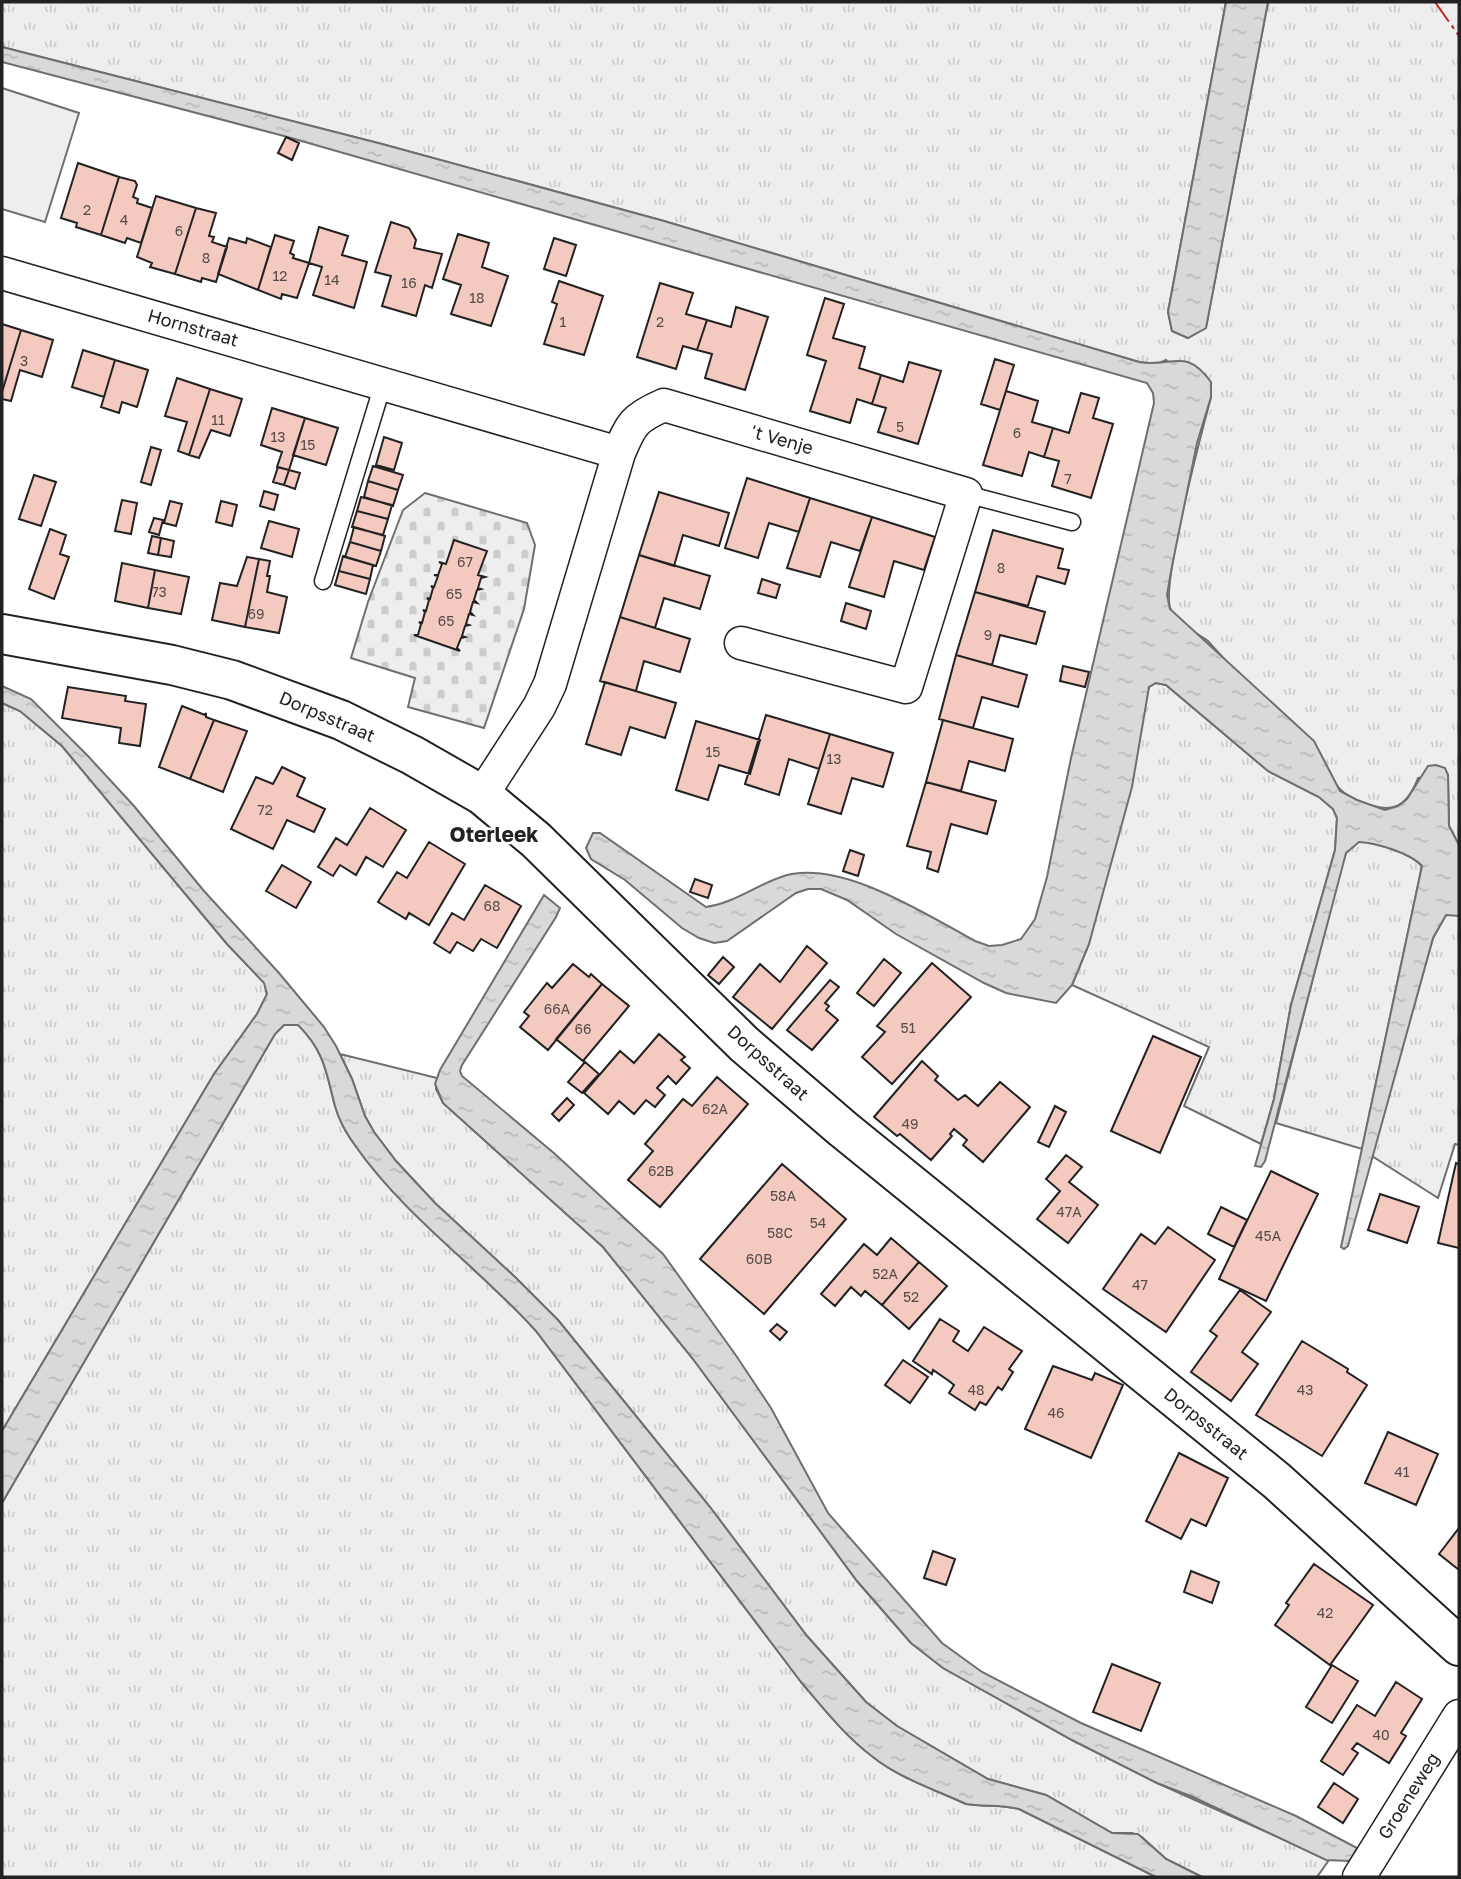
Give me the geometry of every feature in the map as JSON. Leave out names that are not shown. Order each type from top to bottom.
[{"type":"street","name":"Hornstraat","points":[[2,272],[619,453]]},
{"type":"street","name":"'t Venje","points":[[482,795],[539,707],[550,684],[619,453],[630,426],[646,412],[664,405],[966,494]]},
{"type":"street","points":[[741,643],[906,687],[966,494]]},
{"type":"street","name":"Dorpsstraat","points":[[2,634],[172,665],[244,684],[341,720],[412,755],[482,795],[536,839],[744,1044],[843,1129],[1277,1481],[1459,1646]]},
{"type":"street","name":"Groeneweg","points":[[1359,1877],[1459,1716]]},
{"type":"lane","points":[[323,581],[383,384]]},
{"type":"lane","points":[[966,494],[1072,522]]},
{"type":"green space","points":[[2,2],[1226,2],[1168,312],[1172,331],[1188,338],[1206,327],[1268,2],[1459,2],[1459,845],[1449,826],[1448,775],[1418,778],[1408,797],[1389,808],[1372,806],[1348,795],[1208,641],[1174,615],[1169,596],[1176,542],[1211,397],[1166,360],[1157,364],[1139,362],[664,221],[382,144],[2,47]]},
{"type":"green space","points":[[2,88],[79,113],[45,222],[2,209]]},
{"type":"green space","points":[[425,493],[527,523],[535,545],[524,609],[484,728],[408,707],[415,678],[351,658],[368,602],[403,510]]},
{"type":"green space","points":[[1156,683],[1166,685],[1268,771],[1319,797],[1333,809],[1337,818],[1335,850],[1291,1005],[1274,1099],[1261,1144],[1184,1106],[1209,1047],[1072,985],[1089,944],[1149,687]]},
{"type":"green space","points":[[2,703],[20,711],[62,746],[227,944],[265,983],[267,995],[257,1014],[214,1074],[2,1431]]},
{"type":"green space","points":[[1359,841],[1402,853],[1422,866],[1362,1149],[1276,1123],[1341,868],[1346,853]]},
{"type":"green space","points":[[1446,915],[1459,916],[1459,1145],[1455,1144],[1438,1198],[1372,1156],[1433,938]]},
{"type":"green space","points":[[284,1025],[299,1025],[314,1045],[323,1063],[341,1123],[376,1173],[397,1197],[536,1331],[801,1682],[853,1740],[883,1764],[918,1783],[966,1804],[1019,1809],[1156,1877],[2,1877],[2,1503],[275,1034]]},
{"type":"green space","points":[[340,1054],[437,1078],[436,1089],[443,1103],[603,1247],[693,1359],[857,1581],[911,1643],[943,1668],[1072,1740],[1157,1783],[1329,1860],[1317,1877],[1202,1877],[1166,1859],[1142,1837],[1132,1833],[1112,1833],[1046,1795],[988,1779],[897,1726],[866,1702],[807,1636],[710,1507],[558,1320],[435,1203],[396,1161],[365,1116]]},
{"type":"water","points":[[1226,2],[1268,2],[1206,328],[1188,338],[1172,331],[1168,312]]},
{"type":"water","points":[[2,47],[382,144],[664,221],[1139,362],[1185,361],[1202,371],[1211,382],[1211,397],[1197,443],[1172,566],[1167,595],[1170,609],[1314,741],[1340,791],[1385,810],[1398,806],[1407,799],[1428,766],[1445,768],[1448,775],[1449,826],[1459,845],[1459,916],[1446,915],[1433,938],[1348,1246],[1344,1249],[1341,1247],[1422,866],[1402,853],[1366,843],[1359,842],[1346,853],[1265,1161],[1261,1167],[1255,1166],[1274,1099],[1291,1005],[1335,850],[1337,818],[1333,809],[1319,797],[1268,771],[1166,685],[1156,683],[1149,687],[1132,787],[1089,944],[1072,985],[1056,1003],[1006,993],[984,983],[896,934],[847,900],[821,889],[796,893],[727,941],[714,943],[682,928],[625,880],[591,859],[586,848],[593,833],[600,833],[706,907],[726,902],[781,877],[804,873],[828,875],[881,891],[989,946],[1021,939],[1035,919],[1047,877],[1071,758],[1154,403],[1153,393],[1147,383],[284,136],[2,62]]},
{"type":"water","points":[[2,686],[31,699],[87,755],[279,973],[324,1027],[336,1046],[352,1079],[365,1116],[396,1161],[435,1203],[558,1320],[710,1507],[807,1636],[866,1702],[897,1726],[988,1779],[1046,1795],[1112,1833],[1138,1834],[1166,1859],[1202,1877],[1156,1877],[1019,1809],[966,1804],[894,1771],[853,1740],[801,1682],[536,1331],[420,1220],[376,1173],[344,1128],[319,1054],[298,1025],[284,1025],[275,1034],[2,1503],[2,1431],[214,1074],[257,1014],[267,994],[264,983],[227,944],[62,746],[20,711],[2,703]]},
{"type":"water","points":[[544,895],[560,908],[556,917],[462,1065],[462,1076],[555,1154],[663,1254],[771,1408],[828,1513],[942,1643],[982,1672],[1081,1723],[1296,1816],[1357,1848],[1350,1861],[1326,1860],[1193,1797],[1157,1783],[1072,1740],[943,1668],[911,1643],[857,1581],[693,1359],[603,1247],[443,1103],[435,1084],[440,1070]]},
{"type":"building","points":[[286,137],[299,143],[292,160],[278,153]]},
{"type":"building","points":[[78,163],[119,177],[101,235],[76,227],[77,223],[61,218]]},
{"type":"building","points":[[119,177],[135,181],[137,185],[133,197],[138,199],[137,203],[152,208],[141,243],[127,238],[125,243],[101,235]]},
{"type":"building","points":[[156,196],[196,208],[175,274],[150,267],[152,263],[137,257]]},
{"type":"building","points":[[196,208],[216,213],[209,236],[214,237],[212,242],[227,247],[216,282],[202,278],[201,282],[175,274]]},
{"type":"building","points":[[391,222],[409,228],[416,240],[414,248],[442,254],[432,288],[425,285],[416,316],[382,306],[391,276],[375,272]]},
{"type":"building","points":[[319,227],[348,236],[342,255],[367,262],[354,308],[313,295],[322,267],[309,263]]},
{"type":"building","points":[[458,234],[489,243],[482,267],[508,276],[491,326],[451,314],[461,285],[443,279]]},
{"type":"building","points":[[275,235],[294,241],[290,253],[294,255],[293,258],[309,263],[297,298],[282,294],[281,299],[258,290]]},
{"type":"building","points":[[229,238],[246,243],[247,238],[271,247],[258,290],[218,274]]},
{"type":"building","points":[[554,238],[576,245],[566,276],[544,269]]},
{"type":"building","points":[[559,281],[603,296],[584,355],[544,344],[557,304],[552,302]]},
{"type":"building","points":[[660,283],[693,293],[686,314],[707,320],[697,350],[683,346],[676,369],[637,357]]},
{"type":"building","points":[[825,298],[844,304],[833,338],[865,347],[859,368],[881,375],[872,404],[857,399],[850,423],[810,411],[826,361],[807,355]]},
{"type":"building","points":[[736,307],[768,317],[745,390],[705,378],[712,354],[697,350],[707,320],[731,327]]},
{"type":"building","points":[[2,324],[21,330],[2,392]]},
{"type":"building","points":[[21,330],[53,340],[42,377],[20,370],[11,401],[2,399],[2,392]]},
{"type":"building","points":[[83,350],[115,360],[104,397],[72,387]]},
{"type":"building","points":[[995,359],[1014,365],[1000,410],[981,404]]},
{"type":"building","points":[[115,360],[148,370],[137,407],[122,402],[119,413],[101,407]]},
{"type":"building","points":[[909,362],[941,371],[918,444],[878,432],[886,408],[872,404],[881,375],[903,382]]},
{"type":"building","points":[[177,378],[210,389],[189,455],[178,451],[187,422],[165,416]]},
{"type":"building","points":[[210,389],[242,399],[230,436],[211,430],[199,458],[189,455]]},
{"type":"building","points":[[1006,391],[1038,401],[1032,422],[1053,428],[1044,457],[1029,452],[1022,476],[983,465]]},
{"type":"building","points":[[1081,393],[1099,398],[1093,418],[1113,424],[1091,498],[1052,486],[1059,461],[1044,457],[1053,428],[1069,433]]},
{"type":"building","points":[[272,408],[305,418],[289,470],[277,467],[282,452],[261,445]]},
{"type":"building","points":[[305,418],[338,428],[326,465],[293,455]]},
{"type":"building","points":[[384,437],[402,443],[394,470],[376,465]]},
{"type":"building","points":[[151,447],[161,450],[151,485],[141,482]]},
{"type":"building","points":[[373,466],[403,475],[398,490],[368,481]]},
{"type":"building","points":[[278,467],[289,470],[284,485],[273,482]]},
{"type":"building","points":[[289,470],[300,473],[295,489],[284,485]]},
{"type":"building","points":[[34,475],[56,482],[41,526],[19,519]]},
{"type":"building","points":[[747,478],[810,498],[799,532],[769,523],[758,558],[725,548]]},
{"type":"building","points":[[368,481],[398,490],[393,506],[364,497]]},
{"type":"building","points":[[264,491],[278,495],[274,510],[260,506]]},
{"type":"building","points":[[659,492],[729,513],[719,546],[683,535],[674,566],[639,555]]},
{"type":"building","points":[[361,497],[392,505],[388,519],[357,511]]},
{"type":"building","points":[[810,498],[872,517],[860,551],[831,542],[820,577],[787,568]]},
{"type":"building","points":[[122,500],[137,503],[131,534],[115,531]]},
{"type":"building","points":[[170,501],[182,504],[176,526],[164,523]]},
{"type":"building","points":[[221,501],[237,505],[232,526],[216,522]]},
{"type":"building","points":[[357,511],[388,519],[383,535],[352,527]]},
{"type":"building","points":[[872,517],[935,537],[924,570],[894,561],[884,597],[849,587]]},
{"type":"building","points":[[154,518],[163,520],[159,535],[149,532]]},
{"type":"building","points":[[269,521],[299,529],[292,557],[261,548]]},
{"type":"building","points":[[354,527],[385,536],[381,551],[350,542]]},
{"type":"building","points":[[50,529],[66,535],[60,554],[69,557],[54,599],[29,589]]},
{"type":"building","points":[[993,530],[1063,549],[1058,568],[1069,570],[1065,584],[1037,576],[1028,606],[975,592]]},
{"type":"building","points":[[152,536],[161,538],[158,555],[148,553]]},
{"type":"building","points":[[161,538],[174,541],[171,557],[158,555]]},
{"type":"building","points":[[454,540],[487,551],[478,575],[485,577],[481,578],[478,588],[481,589],[477,590],[474,600],[477,603],[473,602],[470,612],[473,615],[469,614],[466,624],[469,625],[465,626],[462,636],[465,637],[461,638],[457,648],[460,651],[414,635],[418,635],[421,624],[419,622],[422,623],[425,612],[423,610],[426,611],[429,600],[427,598],[430,599],[433,588],[431,586],[434,587],[438,576],[434,575],[438,575],[442,564],[439,562],[446,564]]},
{"type":"building","points":[[350,542],[381,551],[376,566],[345,557]]},
{"type":"building","points":[[639,555],[710,576],[700,609],[664,598],[655,628],[620,617]]},
{"type":"building","points":[[343,556],[373,565],[370,579],[339,571]]},
{"type":"building","points":[[247,557],[259,559],[245,627],[212,620],[220,583],[237,586]]},
{"type":"building","points":[[259,559],[270,561],[267,592],[287,597],[279,633],[245,627]]},
{"type":"building","points":[[122,563],[155,570],[148,608],[115,601]]},
{"type":"building","points":[[155,570],[189,577],[181,614],[148,608]]},
{"type":"building","points":[[339,571],[370,579],[366,594],[335,585]]},
{"type":"building","points":[[762,579],[780,585],[776,598],[758,593]]},
{"type":"building","points":[[975,592],[1045,612],[1036,644],[1000,635],[992,665],[956,655]]},
{"type":"building","points":[[846,603],[871,611],[866,629],[841,621]]},
{"type":"building","points":[[620,617],[690,639],[680,672],[644,661],[636,691],[600,681]]},
{"type":"building","points":[[956,655],[1027,675],[1018,707],[982,697],[973,728],[939,719]]},
{"type":"building","points":[[1063,666],[1089,672],[1085,687],[1060,681]]},
{"type":"building","points":[[605,682],[676,703],[665,738],[630,727],[621,755],[586,744]]},
{"type":"building","points":[[68,687],[126,696],[125,701],[146,704],[140,746],[119,743],[121,728],[62,718]]},
{"type":"building","points":[[182,706],[205,715],[206,713],[206,717],[214,720],[190,779],[159,767]]},
{"type":"building","points":[[766,715],[830,734],[819,769],[789,759],[779,795],[745,784]]},
{"type":"building","points":[[214,720],[247,731],[223,792],[190,779]]},
{"type":"building","points":[[943,720],[1013,739],[1005,771],[969,761],[961,791],[926,782]]},
{"type":"building","points":[[696,721],[760,740],[750,774],[719,765],[708,800],[676,790]]},
{"type":"building","points":[[830,734],[893,753],[883,787],[852,778],[841,814],[808,804]]},
{"type":"building","points":[[282,767],[305,778],[297,796],[325,809],[314,832],[287,820],[273,849],[231,829],[256,777],[273,784]]},
{"type":"building","points":[[926,782],[996,801],[987,834],[951,824],[938,872],[927,868],[931,852],[907,846]]},
{"type":"building","points":[[370,808],[406,830],[383,867],[366,857],[356,875],[340,865],[333,876],[318,867],[336,838],[347,845]]},
{"type":"building","points":[[429,842],[465,864],[429,925],[409,913],[406,919],[378,902],[397,872],[407,878]]},
{"type":"building","points":[[850,850],[864,855],[858,876],[843,871]]},
{"type":"building","points":[[282,865],[311,882],[296,908],[266,891]]},
{"type":"building","points":[[695,879],[712,885],[708,898],[690,892]]},
{"type":"building","points":[[485,885],[521,906],[497,948],[481,939],[473,951],[457,942],[450,953],[434,943],[452,913],[464,920]]},
{"type":"building","points":[[807,946],[827,963],[772,1029],[733,997],[760,964],[780,982]]},
{"type":"building","points":[[723,957],[734,967],[719,984],[708,975]]},
{"type":"building","points":[[884,959],[901,973],[874,1006],[857,993]]},
{"type":"building","points":[[932,963],[971,997],[892,1084],[862,1057],[885,1032],[877,1026]]},
{"type":"building","points":[[573,964],[602,984],[548,1050],[520,1027],[529,1016],[524,1012],[547,983],[552,988]]},
{"type":"building","points":[[830,980],[839,987],[825,1003],[829,1006],[826,1010],[838,1020],[812,1050],[787,1030]]},
{"type":"building","points":[[602,984],[629,1006],[583,1061],[556,1039]]},
{"type":"building","points":[[659,1034],[685,1057],[681,1060],[690,1068],[676,1084],[668,1076],[657,1088],[665,1095],[655,1107],[646,1100],[634,1114],[619,1101],[608,1114],[584,1093],[620,1051],[634,1063]]},
{"type":"building","points":[[1153,1036],[1201,1057],[1160,1153],[1111,1131]]},
{"type":"building","points":[[922,1061],[938,1076],[935,1080],[958,1100],[965,1095],[978,1106],[1000,1082],[1030,1107],[983,1162],[963,1145],[967,1140],[954,1129],[950,1134],[952,1136],[931,1160],[874,1117]]},
{"type":"building","points":[[585,1062],[599,1074],[582,1093],[568,1082]]},
{"type":"building","points":[[717,1077],[748,1104],[660,1207],[628,1180],[653,1151],[645,1144],[683,1099],[692,1106]]},
{"type":"building","points":[[567,1098],[574,1105],[559,1121],[552,1114]]},
{"type":"building","points":[[1055,1106],[1066,1112],[1049,1147],[1038,1142]]},
{"type":"building","points":[[1066,1155],[1082,1167],[1069,1182],[1098,1205],[1068,1243],[1037,1219],[1060,1191],[1046,1179]]},
{"type":"building","points":[[1456,1163],[1459,1164],[1459,1248],[1438,1243]]},
{"type":"building","points":[[782,1164],[846,1219],[764,1314],[700,1259]]},
{"type":"building","points":[[1271,1171],[1318,1194],[1266,1301],[1219,1279]]},
{"type":"building","points":[[1380,1194],[1419,1207],[1407,1243],[1368,1230]]},
{"type":"building","points":[[1221,1207],[1247,1220],[1234,1247],[1208,1234]]},
{"type":"building","points":[[1168,1227],[1215,1260],[1166,1332],[1103,1289],[1141,1234],[1155,1244]]},
{"type":"building","points":[[891,1238],[919,1262],[882,1305],[865,1291],[861,1296],[851,1287],[835,1306],[821,1294],[864,1244],[877,1255]]},
{"type":"building","points":[[919,1262],[947,1286],[909,1329],[882,1305]]},
{"type":"building","points":[[1240,1290],[1271,1312],[1242,1352],[1258,1364],[1231,1401],[1191,1372],[1217,1336],[1210,1331]]},
{"type":"building","points":[[940,1319],[959,1331],[953,1341],[968,1351],[984,1327],[1022,1351],[1009,1369],[1013,1372],[1002,1390],[998,1387],[986,1405],[980,1402],[975,1410],[949,1393],[954,1385],[949,1381],[933,1370],[932,1374],[913,1361]]},
{"type":"building","points":[[777,1324],[787,1332],[780,1340],[770,1331]]},
{"type":"building","points":[[1302,1341],[1348,1369],[1347,1372],[1367,1385],[1322,1456],[1256,1415]]},
{"type":"building","points":[[903,1360],[928,1377],[910,1403],[885,1385]]},
{"type":"building","points":[[1053,1366],[1092,1380],[1095,1373],[1123,1385],[1091,1458],[1025,1429]]},
{"type":"building","points":[[1388,1432],[1438,1454],[1416,1505],[1365,1483]]},
{"type":"building","points":[[1179,1453],[1228,1478],[1206,1526],[1191,1519],[1181,1539],[1146,1521]]},
{"type":"building","points":[[1459,1528],[1459,1570],[1439,1554]]},
{"type":"building","points":[[933,1551],[955,1559],[946,1585],[924,1578]]},
{"type":"building","points":[[1314,1564],[1373,1605],[1330,1665],[1275,1625],[1289,1605],[1286,1603]]},
{"type":"building","points":[[1191,1571],[1219,1582],[1212,1603],[1184,1592]]},
{"type":"building","points":[[1112,1664],[1160,1683],[1141,1731],[1093,1712]]},
{"type":"building","points":[[1332,1665],[1358,1681],[1332,1723],[1306,1707]]},
{"type":"building","points":[[1396,1682],[1422,1699],[1401,1733],[1406,1736],[1389,1763],[1357,1743],[1352,1749],[1358,1753],[1343,1775],[1321,1761],[1357,1705],[1375,1716]]},
{"type":"building","points":[[1334,1783],[1358,1799],[1343,1823],[1318,1807]]},
{"type":"power","points":[[1435,2],[1459,36]]},
{"type":"district","name":"Oterleek","points":[[494,835]]}]
